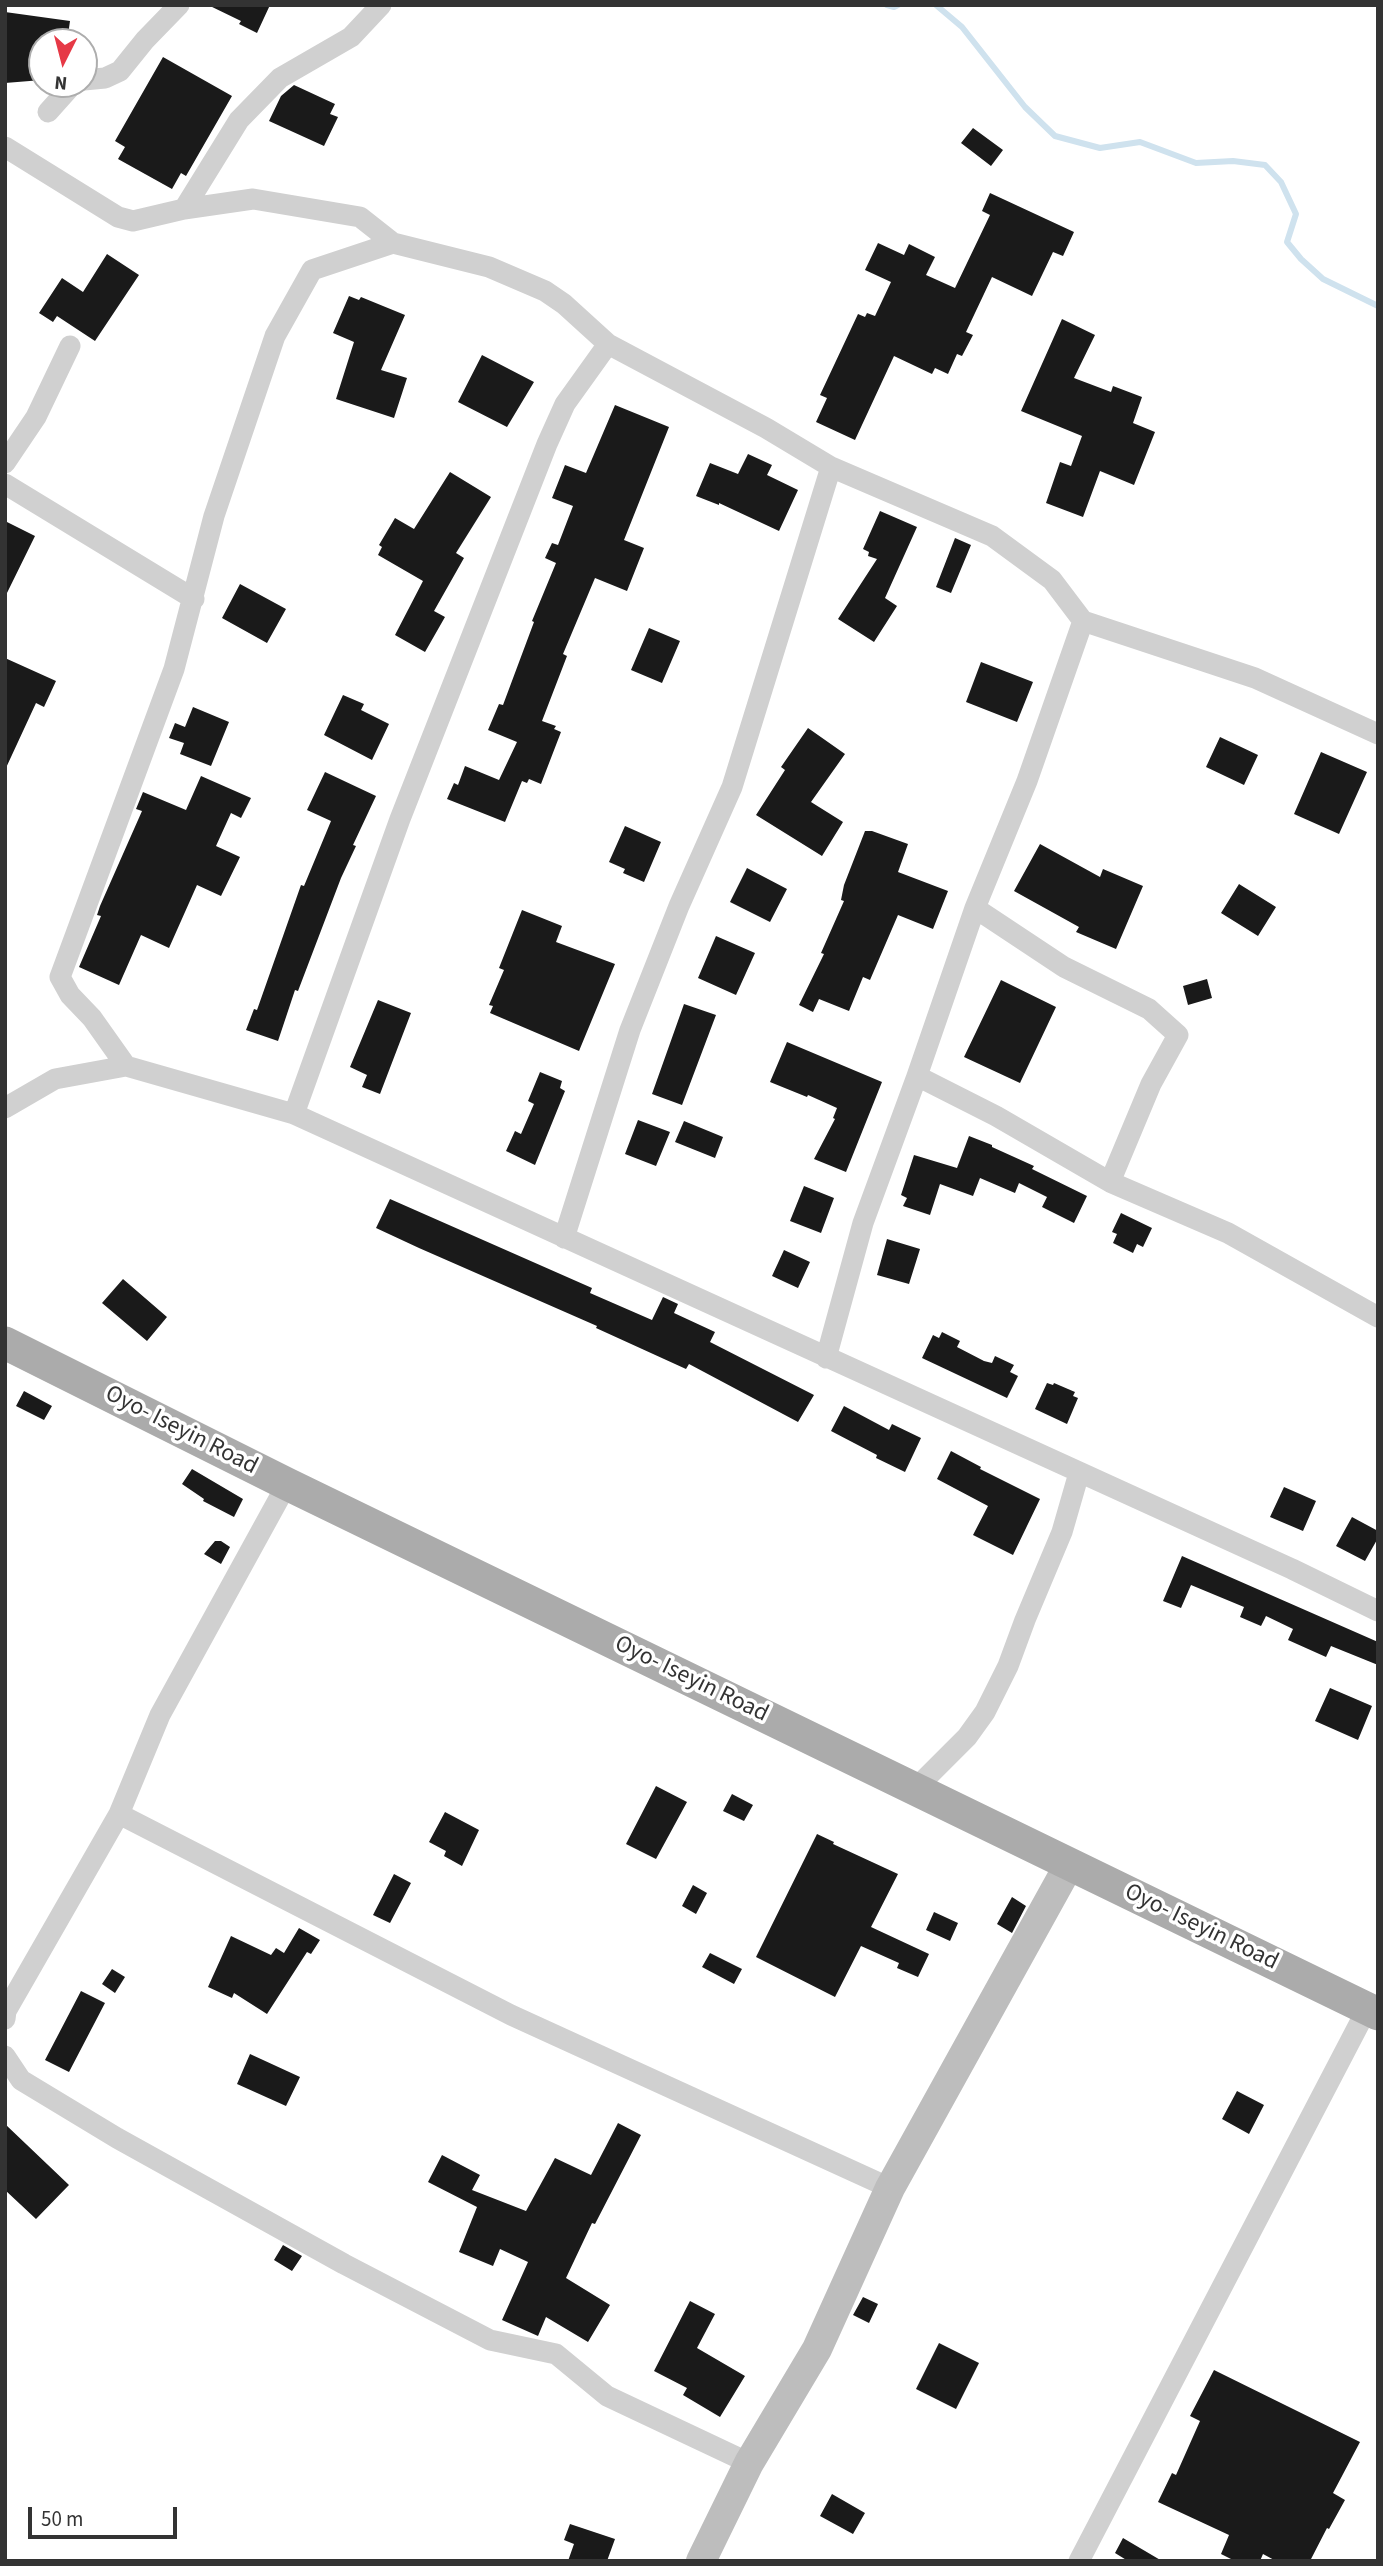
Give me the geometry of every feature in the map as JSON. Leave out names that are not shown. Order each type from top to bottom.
[{"type":"main road","name":"Oyo- Iseyin Road","points":[[5,1343],[287,1484],[1373,2011]]},
{"type":"street","points":[[98,79],[120,71],[179,5]]},
{"type":"street","points":[[184,209],[239,120],[280,78],[351,37],[381,5]]},
{"type":"street","points":[[48,112],[60,98]]},
{"type":"street","points":[[5,147],[118,217],[133,221],[184,209],[253,199],[360,217],[393,243],[489,267],[545,291],[564,304],[608,344],[766,428],[831,467],[992,536],[1052,580],[1083,621],[1255,678],[1378,734]]},
{"type":"street","points":[[126,1066],[92,1018],[70,995],[60,977],[174,668],[215,516],[275,336],[312,270],[393,243]]},
{"type":"street","points":[[294,1114],[400,819],[547,444],[565,404],[608,344]]},
{"type":"street","points":[[5,463],[36,417],[70,346]]},
{"type":"street","points":[[564,1238],[630,1030],[679,906],[732,787],[831,467]]},
{"type":"street","points":[[5,484],[194,599]]},
{"type":"street","points":[[826,1358],[863,1223],[975,908],[1027,781],[1083,621]]},
{"type":"street","points":[[975,908],[1064,967],[1149,1009],[1178,1035],[1151,1084],[1110,1182]]},
{"type":"street","points":[[5,1108],[55,1079],[126,1066],[294,1114],[1292,1569],[1378,1611]]},
{"type":"street","points":[[917,1076],[996,1116],[1110,1182],[1228,1233],[1378,1317]]},
{"type":"street","points":[[916,1788],[967,1737],[985,1712],[1008,1665],[1062,1532],[1079,1472]]},
{"type":"street","points":[[5,2019],[6,2011],[119,1814],[160,1715],[287,1484]]},
{"type":"street","points":[[119,1814],[511,2015],[890,2188]]},
{"type":"street","points":[[701,2561],[749,2463],[817,2349],[890,2188],[1069,1865]]},
{"type":"street","points":[[1079,2561],[1373,2011]]},
{"type":"street","points":[[5,2056],[21,2080],[117,2138],[344,2264],[490,2340],[556,2354],[607,2396],[749,2463]]},
{"type":"building","points":[[208,5],[270,5],[257,33],[239,24],[241,21]]},
{"type":"building","points":[[5,12],[70,21],[69,28],[28,28],[28,81],[5,83]]},
{"type":"building","points":[[163,57],[232,96],[186,176],[181,173],[172,189],[118,159],[125,147],[115,141]]},
{"type":"building","points":[[294,85],[335,104],[330,114],[338,117],[324,146],[269,121],[281,96]]},
{"type":"building","points":[[973,128],[1003,150],[991,166],[961,143]]},
{"type":"building","points":[[990,193],[1074,232],[1063,256],[1053,252],[1032,296],[992,277],[966,332],[973,335],[962,356],[957,354],[948,374],[935,368],[932,374],[894,356],[855,440],[816,422],[827,398],[820,395],[858,314],[865,317],[867,313],[875,316],[891,282],[865,270],[878,243],[904,255],[909,244],[935,257],[926,275],[955,288],[990,215],[982,211]]},
{"type":"building","points":[[107,254],[139,275],[95,341],[57,316],[53,322],[39,313],[62,278],[83,292]]},
{"type":"building","points":[[349,296],[359,300],[361,297],[405,315],[381,370],[407,378],[394,418],[336,399],[354,342],[333,333]]},
{"type":"building","points":[[1062,319],[1095,335],[1074,378],[1111,392],[1113,386],[1142,397],[1133,423],[1155,432],[1134,485],[1100,471],[1083,517],[1046,503],[1060,462],[1071,466],[1082,436],[1021,411]]},
{"type":"building","points":[[482,355],[534,382],[507,427],[458,402]]},
{"type":"building","points":[[615,405],[669,427],[624,540],[644,548],[627,591],[595,578],[563,654],[567,656],[542,721],[556,726],[554,729],[561,732],[541,784],[529,779],[527,783],[522,781],[505,822],[447,799],[454,783],[458,785],[465,766],[499,780],[517,742],[488,730],[499,704],[503,705],[534,622],[532,621],[556,563],[545,558],[552,543],[558,545],[573,506],[552,498],[565,465],[586,473]]},
{"type":"building","points":[[748,454],[772,465],[767,475],[798,490],[779,531],[719,503],[696,496],[710,463],[738,474]]},
{"type":"building","points":[[450,472],[491,497],[456,553],[464,558],[434,611],[445,617],[425,652],[395,635],[423,581],[378,555],[382,547],[379,545],[395,518],[414,529]]},
{"type":"building","points":[[880,511],[917,527],[885,598],[897,606],[874,642],[838,619],[877,559],[868,556],[869,552],[863,549]]},
{"type":"building","points":[[5,521],[35,536],[5,597]]},
{"type":"building","points":[[955,538],[971,545],[951,593],[936,587]]},
{"type":"building","points":[[240,584],[286,609],[267,643],[222,618]]},
{"type":"building","points":[[649,628],[680,641],[662,683],[631,670]]},
{"type":"building","points":[[5,658],[56,681],[44,707],[36,703],[5,770]]},
{"type":"building","points":[[981,662],[1033,682],[1017,722],[966,702]]},
{"type":"building","points":[[343,695],[364,704],[361,710],[389,724],[372,760],[324,735]]},
{"type":"building","points":[[193,707],[229,722],[211,766],[180,754],[184,743],[169,738],[175,723],[185,727]]},
{"type":"building","points":[[808,728],[845,754],[811,802],[843,822],[822,856],[756,815],[785,770],[781,767]]},
{"type":"building","points":[[1220,737],[1258,755],[1244,785],[1206,767]]},
{"type":"building","points":[[1321,752],[1367,772],[1339,834],[1294,814]]},
{"type":"building","points":[[325,772],[376,796],[353,845],[356,846],[298,991],[295,990],[278,1041],[246,1030],[254,1009],[257,1010],[301,885],[304,886],[331,821],[307,810]]},
{"type":"building","points":[[201,776],[251,798],[241,818],[231,813],[216,846],[240,857],[221,896],[197,885],[169,948],[141,935],[119,985],[79,967],[101,916],[97,915],[100,906],[142,811],[136,809],[143,792],[186,810]]},
{"type":"building","points":[[625,826],[661,842],[644,882],[623,873],[625,869],[609,862]]},
{"type":"building","points":[[865,831],[908,844],[898,872],[948,891],[933,929],[898,915],[870,980],[863,977],[849,1011],[819,999],[813,1012],[799,1005],[824,954],[821,953],[844,901],[841,900],[844,885]]},
{"type":"building","points":[[1040,844],[1100,877],[1103,869],[1143,886],[1116,949],[1076,932],[1079,927],[1014,891]]},
{"type":"building","points":[[747,868],[787,889],[770,922],[730,902]]},
{"type":"building","points":[[1239,884],[1276,907],[1258,936],[1221,913]]},
{"type":"building","points":[[522,910],[562,926],[556,942],[615,964],[579,1051],[490,1013],[493,1006],[489,1005],[504,970],[499,968]]},
{"type":"building","points":[[716,936],[755,953],[736,995],[698,978]]},
{"type":"building","points":[[1207,979],[1212,998],[1188,1005],[1183,986]]},
{"type":"building","points":[[1001,980],[1056,1007],[1020,1083],[964,1057]]},
{"type":"building","points":[[378,1000],[411,1013],[380,1094],[362,1087],[367,1075],[350,1067]]},
{"type":"building","points":[[684,1004],[716,1015],[682,1105],[652,1094]]},
{"type":"building","points":[[787,1042],[882,1082],[846,1172],[814,1159],[835,1119],[833,1118],[837,1108],[770,1082]]},
{"type":"building","points":[[540,1072],[562,1081],[560,1088],[565,1091],[535,1165],[506,1151],[515,1131],[521,1134],[534,1104],[528,1101]]},
{"type":"building","points":[[638,1120],[670,1132],[656,1166],[625,1154]]},
{"type":"building","points":[[684,1121],[723,1137],[715,1158],[675,1142]]},
{"type":"building","points":[[969,1136],[1034,1166],[1032,1169],[1087,1196],[1074,1223],[1042,1207],[1047,1197],[1019,1183],[1015,1193],[980,1178],[973,1196],[940,1184],[930,1215],[903,1206],[907,1198],[901,1195],[914,1155],[957,1168]]},
{"type":"building","points":[[804,1186],[834,1198],[821,1233],[790,1221]]},
{"type":"building","points":[[390,1199],[592,1288],[590,1293],[652,1320],[663,1297],[678,1304],[674,1313],[715,1332],[710,1342],[814,1395],[798,1422],[689,1364],[686,1369],[596,1328],[597,1326],[419,1248],[376,1228]]},
{"type":"building","points":[[1121,1213],[1152,1228],[1143,1247],[1137,1244],[1133,1253],[1113,1243],[1117,1234],[1112,1232]]},
{"type":"building","points":[[887,1239],[920,1249],[909,1284],[877,1275]]},
{"type":"building","points":[[784,1250],[810,1262],[798,1288],[772,1276]]},
{"type":"building","points":[[123,1279],[167,1317],[147,1341],[102,1303]]},
{"type":"building","points":[[942,1332],[960,1341],[957,1347],[984,1361],[992,1363],[995,1356],[1014,1365],[1010,1372],[1018,1376],[1007,1398],[922,1358],[933,1335],[939,1338]]},
{"type":"building","points":[[1047,1383],[1054,1383],[1075,1392],[1073,1396],[1078,1398],[1067,1424],[1035,1409]]},
{"type":"building","points":[[24,1391],[52,1406],[44,1420],[16,1406]]},
{"type":"building","points":[[844,1406],[889,1430],[892,1424],[921,1438],[905,1472],[831,1431]]},
{"type":"building","points":[[951,1451],[1040,1499],[1013,1555],[973,1535],[988,1506],[937,1479]]},
{"type":"building","points":[[192,1469],[243,1499],[234,1517],[203,1501],[204,1499],[182,1484]]},
{"type":"building","points":[[1284,1487],[1316,1501],[1303,1531],[1270,1517]]},
{"type":"building","points":[[1352,1517],[1378,1531],[1378,1538],[1365,1561],[1336,1546]]},
{"type":"building","points":[[215,1541],[221,1541],[230,1547],[221,1564],[204,1554]]},
{"type":"building","points":[[1182,1556],[1378,1642],[1378,1665],[1331,1646],[1326,1657],[1288,1640],[1293,1629],[1266,1616],[1261,1626],[1240,1617],[1244,1607],[1191,1585],[1181,1608],[1163,1601]]},
{"type":"building","points":[[1330,1688],[1372,1706],[1358,1740],[1315,1721]]},
{"type":"building","points":[[656,1786],[687,1802],[656,1859],[626,1844]]},
{"type":"building","points":[[732,1794],[753,1805],[744,1821],[723,1811]]},
{"type":"building","points":[[445,1812],[479,1830],[462,1866],[444,1856],[446,1851],[429,1842]]},
{"type":"building","points":[[817,1834],[898,1874],[871,1927],[929,1954],[918,1977],[897,1968],[899,1963],[861,1946],[835,1997],[756,1957]]},
{"type":"building","points":[[394,1874],[411,1883],[390,1923],[373,1915]]},
{"type":"building","points":[[693,1885],[707,1893],[696,1914],[682,1906]]},
{"type":"building","points":[[1012,1897],[1026,1906],[1012,1933],[997,1924]]},
{"type":"building","points":[[934,1912],[958,1923],[950,1941],[926,1930]]},
{"type":"building","points":[[299,1928],[320,1940],[311,1954],[307,1952],[267,2014],[234,1993],[232,1998],[208,1987],[231,1936],[271,1955],[276,1948],[284,1953]]},
{"type":"building","points":[[710,1953],[742,1969],[734,1984],[702,1967]]},
{"type":"building","points":[[112,1969],[125,1977],[115,1993],[102,1984]]},
{"type":"building","points":[[81,1991],[105,2003],[69,2072],[45,2060]]},
{"type":"building","points":[[250,2054],[300,2077],[286,2106],[237,2084]]},
{"type":"building","points":[[1237,2091],[1264,2105],[1249,2134],[1222,2119]]},
{"type":"building","points":[[618,2123],[641,2135],[595,2224],[592,2223],[566,2278],[610,2305],[588,2342],[546,2317],[538,2336],[502,2320],[528,2262],[500,2249],[493,2266],[459,2252],[477,2207],[428,2182],[442,2155],[480,2175],[472,2190],[526,2211],[555,2158],[591,2175]]},
{"type":"building","points":[[5,2124],[69,2185],[36,2219],[5,2190]]},
{"type":"building","points":[[283,2245],[302,2256],[292,2271],[274,2260]]},
{"type":"building","points":[[863,2297],[878,2304],[869,2323],[853,2315]]},
{"type":"building","points":[[690,2301],[715,2314],[697,2348],[745,2376],[720,2417],[683,2395],[687,2388],[654,2371]]},
{"type":"building","points":[[939,2343],[979,2363],[956,2409],[916,2389]]},
{"type":"building","points":[[1214,2370],[1360,2442],[1333,2493],[1345,2500],[1310,2561],[1276,2561],[1263,2554],[1260,2561],[1235,2561],[1221,2554],[1229,2535],[1158,2502],[1172,2473],[1176,2475],[1200,2421],[1190,2416]]},
{"type":"building","points":[[832,2494],[865,2513],[853,2534],[820,2516]]},
{"type":"building","points":[[570,2524],[615,2539],[607,2561],[568,2561],[574,2544],[564,2540]]},
{"type":"building","points":[[1123,2538],[1162,2561],[1128,2561],[1115,2553]]},
{"type":"waterway","points":[[887,5],[898,5]]},
{"type":"waterway","points":[[936,5],[962,27],[1025,107],[1055,136],[1100,148],[1140,142],[1196,163],[1233,161],[1265,165],[1281,182],[1296,214],[1287,242],[1323,279],[1378,306]]}]
